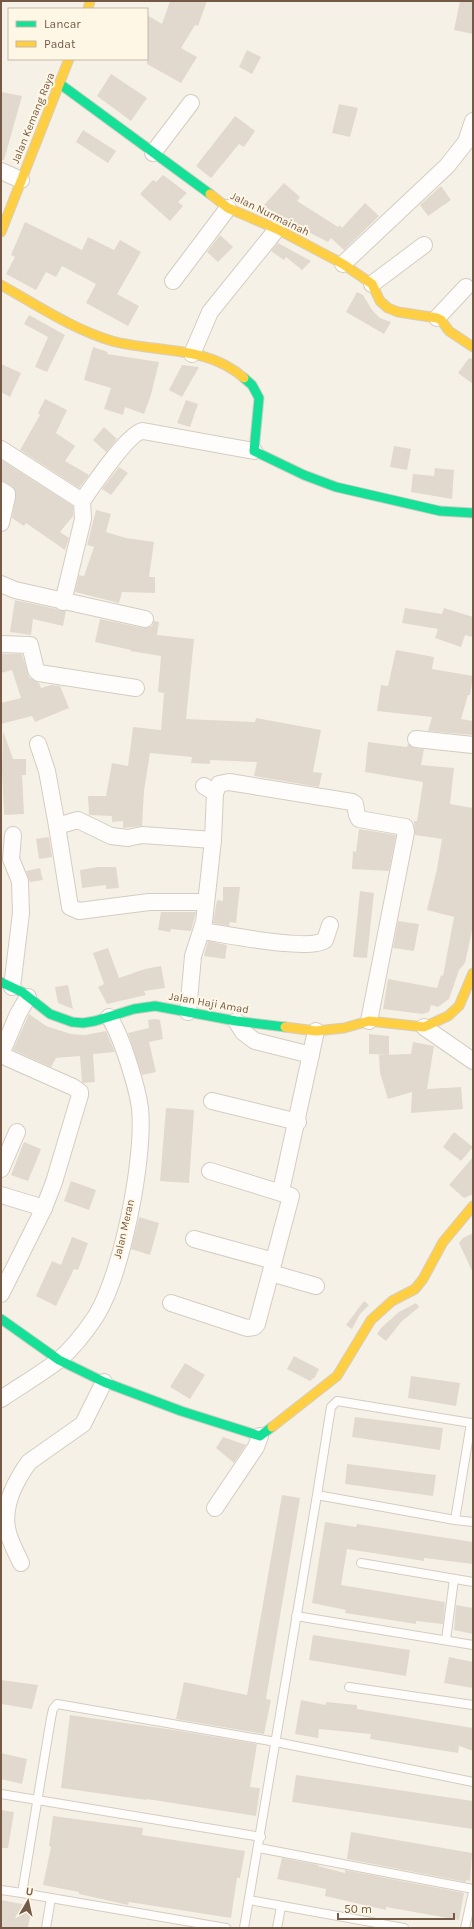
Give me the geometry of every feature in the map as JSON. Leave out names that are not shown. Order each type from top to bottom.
[{"type":"street","name":"Jalan Kemang Raya","points":[[1,232],[69,60]]},
{"type":"street","name":"Jalan Nurmainah","points":[[60,84],[228,208],[277,229],[343,264],[372,284],[380,301],[388,308],[398,312],[437,318]]},
{"type":"street","points":[[153,153],[191,103]]},
{"type":"street","points":[[343,264],[434,180],[469,142],[473,121]]},
{"type":"street","points":[[1,171],[21,180]]},
{"type":"street","points":[[172,281],[228,208]]},
{"type":"street","points":[[192,354],[210,312],[277,229]]},
{"type":"street","points":[[372,284],[424,244]]},
{"type":"street","points":[[1,285],[101,337],[128,345],[209,356],[227,365],[257,391],[259,398],[254,451]]},
{"type":"street","points":[[466,287],[437,318],[441,320],[449,331],[473,348]]},
{"type":"street","points":[[63,602],[83,519],[82,501],[112,461],[137,432],[143,431],[254,451],[304,475],[336,487],[440,512],[473,513]]},
{"type":"street","points":[[1,450],[82,501]]},
{"type":"street","points":[[1,490],[7,494],[1,523]]},
{"type":"street","points":[[1,584],[15,590],[63,602],[145,619]]},
{"type":"street","points":[[1,644],[30,645],[36,670],[39,673],[136,688]]},
{"type":"street","points":[[416,739],[473,746]]},
{"type":"street","points":[[38,744],[47,772],[66,880],[67,898],[70,907],[73,910],[79,911],[149,902],[206,902]]},
{"type":"street","points":[[188,1012],[193,956],[202,931],[214,840],[210,789],[219,784],[229,782],[352,802],[356,807],[358,817],[403,826],[406,829],[369,1021]]},
{"type":"street","points":[[57,826],[78,820],[111,836],[128,838],[142,835],[214,840]]},
{"type":"street","points":[[7,985],[21,913],[20,881],[11,859],[13,835]]},
{"type":"street","points":[[202,931],[290,944],[315,944],[325,940],[330,925]]},
{"type":"street","points":[[424,1027],[448,1016],[459,1006],[470,993],[473,973]]},
{"type":"street","name":"Jalan Haji Amad","points":[[7,985],[28,997],[50,1014],[72,1022],[83,1023],[145,1006],[166,1007],[236,1021],[316,1031],[344,1028],[369,1021],[424,1027]]},
{"type":"street","points":[[1,1294],[44,1208],[65,1150],[80,1099],[80,1092],[73,1087],[1,1055],[18,1014],[28,997]]},
{"type":"street","name":"Jalan Meran","points":[[1,1399],[59,1360],[96,1316],[107,1294],[126,1228],[140,1151],[140,1108],[136,1086],[116,1028],[109,1017]]},
{"type":"street","points":[[236,1021],[243,1032],[255,1041],[311,1055]]},
{"type":"street","points":[[424,1027],[473,1061]]},
{"type":"street","points":[[281,1191],[298,1122],[316,1031]]},
{"type":"street","points":[[212,1102],[298,1122]]},
{"type":"street","points":[[1,1170],[17,1132]]},
{"type":"street","points":[[171,1303],[251,1329],[257,1324],[291,1196],[281,1191],[210,1171]]},
{"type":"street","points":[[1,1195],[44,1208]]},
{"type":"street","points":[[215,1508],[256,1447],[260,1436],[337,1376],[371,1320],[392,1301],[415,1289],[423,1279],[444,1242],[473,1206]]},
{"type":"street","points":[[194,1239],[272,1267],[316,1286]]},
{"type":"street","points":[[1,1319],[59,1360],[104,1382],[181,1411],[260,1436]]},
{"type":"street","points":[[21,1562],[8,1530],[6,1519],[10,1498],[23,1471],[30,1462],[83,1424],[104,1382]]},
{"type":"lane","points":[[244,1928],[261,1837],[296,1616],[333,1402],[343,1400],[471,1423],[455,1520]]},
{"type":"lane","points":[[317,1495],[473,1522]]},
{"type":"lane","points":[[361,1563],[473,1582]]},
{"type":"lane","points":[[446,1640],[454,1579]]},
{"type":"lane","points":[[296,1616],[473,1645]]},
{"type":"lane","points":[[349,1687],[473,1705]]},
{"type":"lane","points":[[22,1893],[53,1709],[56,1704],[276,1742],[473,1782]]},
{"type":"lane","points":[[1,1794],[261,1837]]},
{"type":"lane","points":[[259,1848],[473,1889]]},
{"type":"lane","points":[[1,1890],[226,1928]]},
{"type":"lane","points":[[465,1928],[473,1892]]},
{"type":"lane","points":[[46,1928],[51,1898]]},
{"type":"lane","points":[[249,1900],[404,1928]]},
{"type":"lane","points":[[277,1928],[281,1907]]},
{"type":"building","points":[[170,1],[207,1],[198,26],[195,25],[181,48],[197,57],[181,83],[147,64],[148,16],[162,24]]},
{"type":"building","points":[[460,1],[473,1],[473,34],[454,30]]},
{"type":"building","points":[[247,50],[261,57],[252,74],[239,67]]},
{"type":"building","points":[[111,74],[147,98],[131,121],[97,96]]},
{"type":"building","points":[[1,92],[22,96],[4,160],[1,160]]},
{"type":"building","points":[[339,104],[358,108],[350,137],[332,133]]},
{"type":"building","points":[[235,116],[255,131],[244,147],[239,144],[211,178],[196,166]]},
{"type":"building","points":[[83,130],[116,151],[108,163],[76,142]]},
{"type":"building","points":[[163,175],[187,193],[178,202],[183,206],[170,221],[140,194],[153,180],[156,182]]},
{"type":"building","points":[[284,183],[300,197],[297,201],[338,227],[340,225],[342,228],[365,203],[379,216],[344,250],[331,238],[328,242],[273,214],[264,205]]},
{"type":"building","points":[[441,186],[451,200],[428,216],[420,205]]},
{"type":"building","points":[[25,222],[82,250],[88,237],[114,250],[120,240],[141,252],[117,294],[139,306],[128,326],[86,303],[96,284],[62,266],[56,277],[46,272],[36,290],[6,274],[15,257],[11,255]]},
{"type":"building","points":[[220,235],[233,247],[218,262],[207,252]]},
{"type":"building","points":[[278,243],[311,261],[302,270],[286,257],[284,260],[271,251]]},
{"type":"building","points":[[357,292],[363,295],[372,310],[380,318],[391,322],[384,334],[346,312]]},
{"type":"building","points":[[29,315],[65,335],[47,372],[35,367],[48,337],[24,324]]},
{"type":"building","points":[[93,347],[108,352],[107,354],[159,362],[151,395],[144,414],[125,407],[123,415],[104,409],[111,388],[84,380]]},
{"type":"building","points":[[469,358],[473,359],[473,384],[458,373]]},
{"type":"building","points":[[1,364],[21,373],[10,397],[1,392]]},
{"type":"building","points":[[182,365],[199,367],[182,397],[169,390]]},
{"type":"building","points":[[45,399],[67,410],[56,433],[75,446],[65,461],[89,475],[79,488],[20,450],[40,415],[38,413]]},
{"type":"building","points":[[186,400],[198,404],[190,427],[177,423]]},
{"type":"building","points":[[104,427],[117,439],[106,452],[93,440]]},
{"type":"building","points":[[394,446],[411,449],[407,470],[390,467]]},
{"type":"building","points":[[1,460],[73,506],[73,516],[60,532],[69,538],[65,550],[26,523],[24,526],[12,518],[16,494],[12,486],[1,481]]},
{"type":"building","points":[[119,467],[128,473],[111,495],[102,489]]},
{"type":"building","points":[[435,468],[454,470],[452,499],[411,492],[413,474],[434,476]]},
{"type":"building","points":[[96,510],[111,514],[106,532],[126,538],[154,542],[149,577],[155,577],[155,593],[122,592],[119,603],[75,592],[79,575],[84,576],[94,547],[87,545]]},
{"type":"building","points":[[15,600],[66,611],[63,626],[33,619],[31,635],[10,632]]},
{"type":"building","points":[[405,608],[442,614],[444,608],[473,617],[473,637],[465,635],[461,647],[435,638],[438,629],[402,623]]},
{"type":"building","points":[[100,619],[143,628],[152,626],[154,621],[159,622],[157,635],[194,639],[186,719],[255,722],[256,718],[321,730],[313,772],[322,773],[319,787],[254,776],[257,762],[210,760],[210,764],[191,763],[192,757],[150,753],[144,791],[142,826],[123,828],[123,821],[112,822],[112,816],[89,815],[88,796],[106,796],[112,763],[128,766],[133,727],[161,730],[164,693],[158,692],[161,656],[130,651],[131,650],[95,642]]},
{"type":"building","points":[[396,650],[434,657],[432,669],[473,676],[470,695],[468,695],[461,719],[473,721],[473,735],[428,731],[432,717],[377,711],[381,685],[388,686]]},
{"type":"building","points":[[1,654],[22,654],[29,677],[39,683],[41,688],[51,685],[60,686],[69,708],[35,722],[32,716],[1,724],[1,703],[21,698],[12,670],[1,673]]},
{"type":"building","points":[[3,731],[13,759],[26,759],[26,775],[22,775],[24,814],[4,815],[2,769]]},
{"type":"building","points":[[368,742],[407,747],[408,744],[415,748],[424,749],[421,765],[454,768],[450,804],[473,808],[473,926],[465,963],[459,970],[449,999],[438,1007],[431,1005],[429,1012],[422,1014],[383,1009],[388,979],[437,988],[441,975],[443,976],[454,917],[427,910],[437,869],[442,839],[415,835],[414,821],[417,821],[423,782],[365,772]]},
{"type":"building","points":[[359,829],[396,835],[389,871],[352,869],[353,851],[356,852]]},
{"type":"building","points":[[49,837],[52,857],[39,859],[36,839]]},
{"type":"building","points":[[98,867],[116,867],[119,888],[106,889],[106,885],[82,888],[80,870]]},
{"type":"building","points":[[40,868],[43,880],[30,882],[26,871]]},
{"type":"building","points":[[223,887],[240,887],[236,923],[230,922],[229,926],[213,923],[217,900],[223,901]]},
{"type":"building","points":[[360,891],[374,893],[367,958],[353,957]]},
{"type":"building","points":[[161,912],[196,912],[191,931],[171,929],[170,932],[158,930]]},
{"type":"building","points":[[398,921],[419,924],[414,951],[393,948]]},
{"type":"building","points":[[208,941],[227,945],[225,959],[204,956]]},
{"type":"building","points":[[108,948],[119,978],[145,969],[161,966],[165,988],[144,991],[146,995],[107,1004],[98,987],[104,984],[93,953]]},
{"type":"building","points":[[68,985],[73,1009],[58,1003],[55,987]]},
{"type":"building","points":[[29,1014],[46,1026],[71,1034],[85,1035],[106,1031],[115,1052],[93,1054],[95,1082],[82,1082],[80,1056],[56,1058],[51,1067],[13,1050]]},
{"type":"building","points":[[148,1020],[160,1020],[163,1039],[149,1042],[156,1072],[142,1075],[128,1033],[149,1028]]},
{"type":"building","points":[[369,1034],[389,1036],[389,1055],[369,1054]]},
{"type":"building","points":[[413,1042],[434,1046],[427,1089],[461,1087],[463,1109],[411,1113],[412,1092],[388,1099],[380,1073],[379,1055],[411,1054]]},
{"type":"building","points":[[166,1108],[194,1110],[189,1183],[160,1181]]},
{"type":"building","points":[[454,1132],[473,1147],[461,1161],[443,1147]]},
{"type":"building","points":[[24,1142],[41,1149],[28,1181],[11,1175]]},
{"type":"building","points":[[473,1157],[473,1194],[464,1198],[449,1185]]},
{"type":"building","points":[[71,1181],[96,1190],[89,1210],[64,1201]]},
{"type":"building","points":[[139,1217],[159,1223],[150,1255],[131,1249]]},
{"type":"building","points":[[473,1233],[473,1273],[459,1243],[463,1238]]},
{"type":"building","points":[[72,1237],[88,1243],[78,1270],[74,1269],[56,1306],[36,1296],[52,1261],[61,1265]]},
{"type":"building","points":[[364,1301],[369,1305],[360,1314],[352,1329],[346,1325]]},
{"type":"building","points":[[416,1303],[419,1307],[401,1322],[386,1341],[377,1334],[381,1328],[399,1312]]},
{"type":"building","points":[[294,1356],[319,1369],[315,1377],[310,1381],[287,1369]]},
{"type":"building","points":[[185,1363],[205,1375],[190,1399],[170,1387]]},
{"type":"building","points":[[411,1376],[460,1383],[456,1406],[408,1398]]},
{"type":"building","points":[[355,1417],[443,1428],[440,1450],[352,1437]]},
{"type":"building","points":[[223,1437],[246,1445],[234,1463],[216,1448]]},
{"type":"building","points":[[347,1464],[436,1475],[433,1496],[345,1484]]},
{"type":"building","points":[[282,1495],[300,1498],[266,1699],[271,1700],[264,1734],[176,1719],[184,1682],[247,1695]]},
{"type":"building","points":[[325,1522],[356,1527],[357,1524],[473,1542],[473,1564],[424,1558],[424,1561],[347,1549],[341,1585],[445,1602],[443,1624],[416,1621],[416,1624],[345,1613],[346,1610],[312,1603]]},
{"type":"building","points":[[456,1605],[473,1608],[473,1634],[454,1630]]},
{"type":"building","points":[[313,1635],[410,1650],[406,1676],[309,1660]]},
{"type":"building","points":[[449,1657],[473,1662],[473,1688],[444,1683]]},
{"type":"building","points":[[1,1680],[38,1685],[32,1709],[1,1704]]},
{"type":"building","points":[[301,1700],[326,1705],[326,1702],[357,1705],[357,1709],[473,1728],[473,1751],[459,1746],[458,1753],[370,1739],[371,1734],[319,1729],[318,1738],[295,1734]]},
{"type":"building","points":[[70,1715],[257,1744],[250,1787],[260,1788],[256,1816],[147,1799],[61,1788]]},
{"type":"building","points":[[1,1753],[27,1759],[22,1784],[1,1779]]},
{"type":"building","points":[[296,1775],[473,1801],[473,1829],[292,1802]]},
{"type":"building","points":[[1,1810],[14,1812],[8,1848],[1,1848]]},
{"type":"building","points":[[53,1816],[143,1828],[142,1835],[245,1851],[240,1878],[237,1878],[231,1918],[129,1902],[128,1905],[79,1894],[79,1892],[43,1885],[51,1847],[49,1846]]},
{"type":"building","points":[[351,1832],[472,1853],[470,1881],[466,1880],[466,1882],[347,1859]]},
{"type":"building","points":[[282,1858],[319,1865],[318,1866],[345,1873],[345,1870],[464,1893],[459,1920],[386,1907],[386,1910],[325,1896],[326,1889],[277,1879]]},
{"type":"building","points":[[1,1900],[32,1906],[28,1928],[1,1928]]},
{"type":"traffic: fast","points":[[60,84],[210,194]]},
{"type":"traffic: fast","points":[[244,378],[252,385],[259,398],[254,451],[304,475],[336,487],[440,511],[473,513]]},
{"type":"traffic: fast","points":[[1,982],[22,992],[50,1014],[72,1022],[83,1023],[95,1021],[134,1009],[155,1006],[236,1021],[285,1027]]},
{"type":"traffic: fast","points":[[1,1319],[59,1360],[104,1382],[181,1411],[260,1436],[272,1427]]},
{"type":"traffic: slow","points":[[88,8],[90,1]]},
{"type":"traffic: slow","points":[[1,232],[69,60]]},
{"type":"traffic: slow","points":[[210,194],[228,208],[277,229],[343,264],[372,284],[380,301],[388,308],[398,312],[437,318],[441,320],[449,331],[473,347]]},
{"type":"traffic: slow","points":[[1,285],[55,316],[97,336],[129,345],[198,355],[230,367],[244,378]]},
{"type":"traffic: slow","points":[[285,1027],[316,1031],[344,1028],[369,1021],[424,1027],[448,1016],[459,1006],[473,973]]},
{"type":"traffic: slow","points":[[272,1427],[337,1376],[371,1320],[392,1301],[415,1289],[423,1279],[443,1242],[473,1206]]}]
